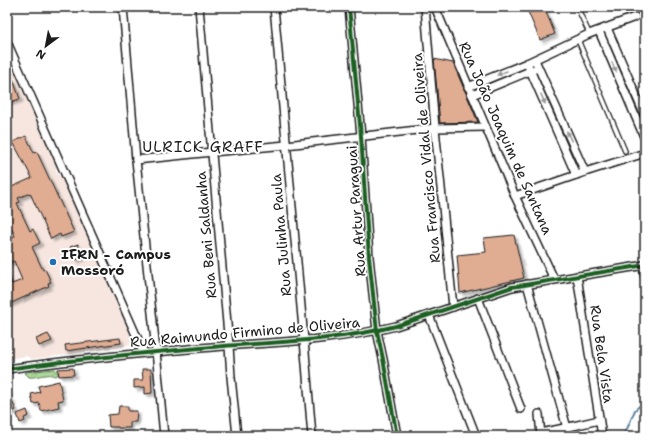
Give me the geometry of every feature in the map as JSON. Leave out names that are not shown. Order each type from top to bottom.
[{"type":"street","points":[[123,7],[136,160],[164,436]]},
{"type":"street","name":"Rua Beni Saldanha","points":[[200,7],[237,436]]},
{"type":"street","name":"Rua Julinha Paula","points":[[274,7],[312,436]]},
{"type":"street","name":"Rua Artur Paraguai","points":[[349,7],[362,136],[370,257],[377,331],[397,436]]},
{"type":"street","name":"Rua Francisco Vidal de Oliveira","points":[[425,7],[435,128],[453,307]]},
{"type":"street","name":"Rua João Joaquim de Santana","points":[[435,7],[515,196],[554,280]]},
{"type":"street","points":[[468,87],[535,60],[589,34],[635,17]]},
{"type":"street","points":[[607,28],[645,116]]},
{"type":"street","points":[[599,31],[645,139]]},
{"type":"street","points":[[7,42],[144,353]]},
{"type":"street","points":[[535,60],[585,172]]},
{"type":"street","points":[[527,63],[576,175]]},
{"type":"street","points":[[472,96],[539,67]]},
{"type":"street","points":[[136,160],[435,128],[485,127]]},
{"type":"street","points":[[515,196],[645,153]]},
{"type":"street","points":[[644,265],[645,277]]},
{"type":"street","name":"Rua Raimundo Firmino de Oliveira","points":[[7,369],[144,353],[304,340],[377,331],[429,316],[512,287],[644,265]]},
{"type":"street","name":"Rua Bela Vista","points":[[577,276],[602,436]]},
{"type":"street","points":[[527,284],[571,436]]},
{"type":"street","points":[[478,298],[521,409]]},
{"type":"street","points":[[429,316],[476,436]]},
{"type":"street","points":[[539,414],[541,434],[599,420]]},
{"type":"lane","points":[[577,7],[589,34]]},
{"type":"lane","points":[[578,40],[626,151]]},
{"type":"shaded area","name":"IFRN - Campus Mossoró","points":[[7,52],[57,163],[56,172],[66,183],[134,341],[132,345],[32,359],[27,356],[7,359]]},
{"type":"green space","points":[[55,369],[59,374],[55,376],[48,375],[29,377],[25,373],[26,372]]},
{"type":"building","points":[[526,7],[544,7],[555,34],[540,40]]},
{"type":"building","points":[[434,59],[453,63],[478,122],[440,123]]},
{"type":"building","points":[[13,79],[20,99],[7,103],[7,81]]},
{"type":"building","points":[[26,136],[34,153],[37,152],[74,232],[61,237],[60,234],[51,239],[30,193],[18,198],[20,202],[17,203],[30,231],[33,229],[40,243],[32,247],[43,270],[45,269],[51,282],[48,283],[49,286],[7,305],[7,273],[12,284],[22,280],[14,261],[7,264],[7,239],[15,236],[7,218],[7,189],[32,178],[13,142]]},
{"type":"building","points":[[514,235],[524,278],[460,293],[457,255],[486,252],[484,238]]},
{"type":"building","points":[[78,244],[83,257],[76,260],[70,247]]},
{"type":"building","points":[[48,334],[52,341],[39,346],[36,339]]},
{"type":"building","points":[[120,338],[121,343],[66,351],[65,345]]},
{"type":"building","points":[[73,368],[74,375],[59,376],[58,369]]},
{"type":"building","points":[[142,369],[151,369],[152,393],[145,394],[145,387],[134,388],[134,380],[143,380]]},
{"type":"building","points":[[59,381],[63,400],[58,401],[59,407],[41,411],[39,403],[33,404],[31,394],[40,392],[38,386]]},
{"type":"building","points":[[7,390],[16,410],[7,414]]},
{"type":"building","points":[[119,406],[128,406],[128,411],[137,411],[136,422],[130,422],[130,428],[109,427],[108,415],[118,414]]},
{"type":"building","points":[[27,410],[29,416],[24,418],[25,421],[20,423],[17,414]]},
{"type":"waterway","points":[[624,436],[635,410],[645,401]]},
{"type":"cycle path","points":[[349,7],[361,136],[369,257],[377,331],[397,436]]},
{"type":"cycle path","points":[[7,369],[142,353],[310,340],[375,331],[396,326],[512,287],[645,265]]},
{"type":"place","name":"IFRN - Campus Mossoró","points":[[53,262]]},
{"type":"district","name":"ULRICK GRAFF","points":[[203,147]]}]
